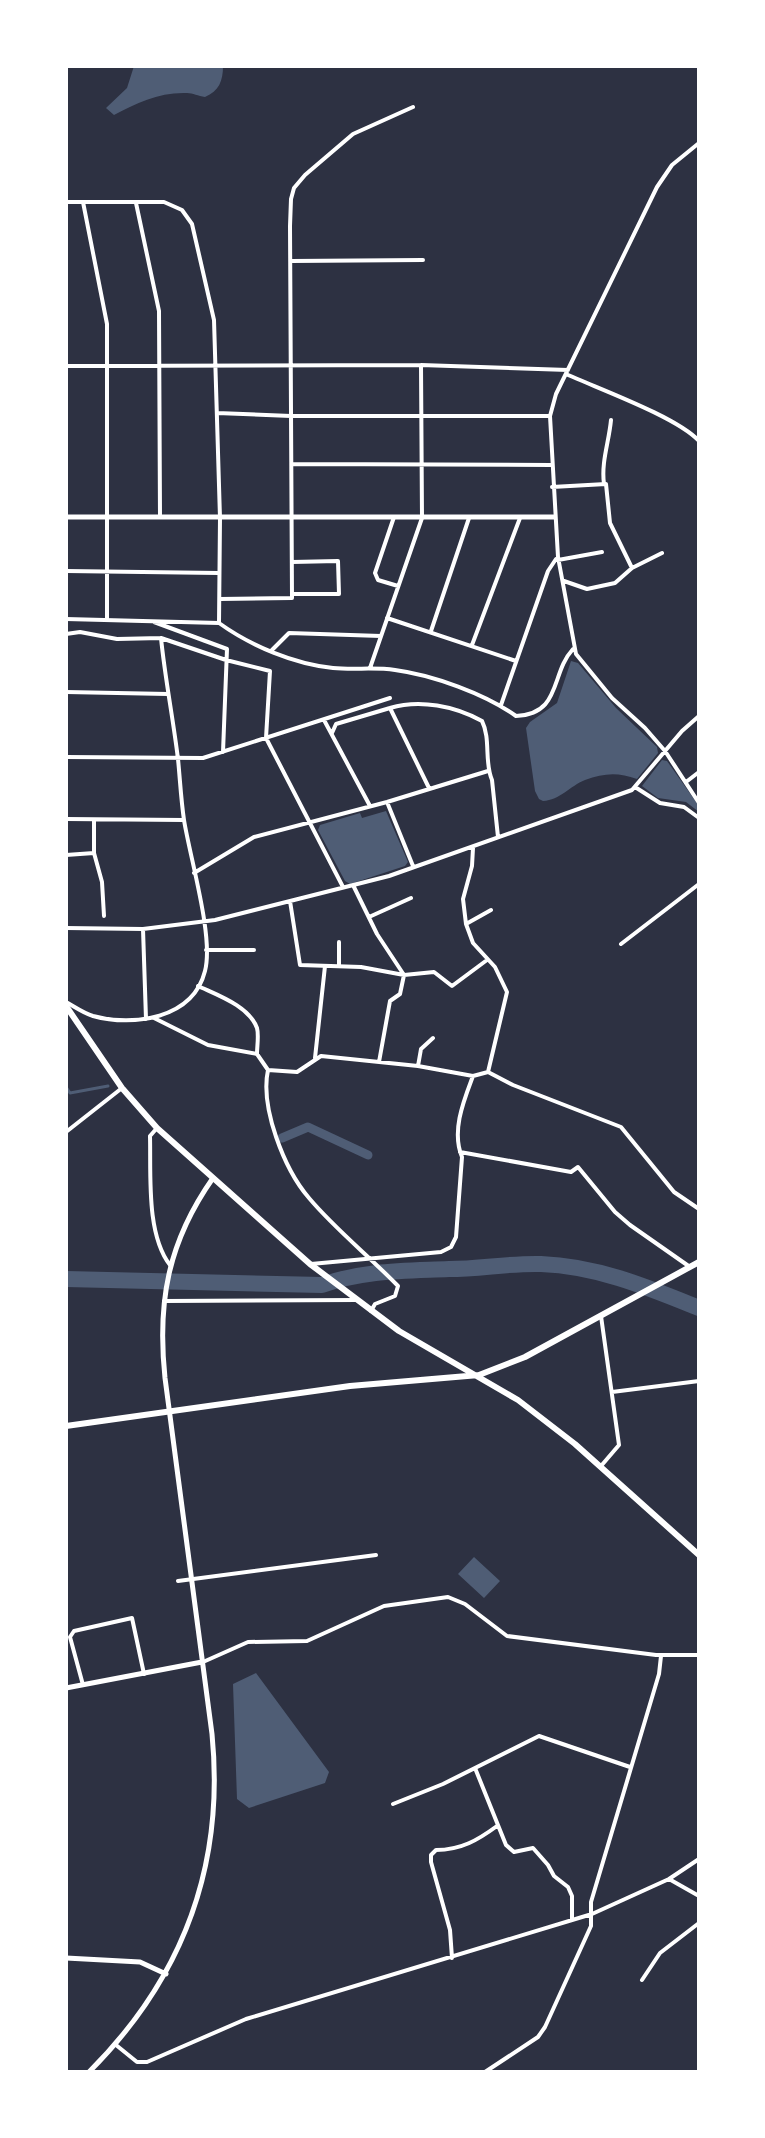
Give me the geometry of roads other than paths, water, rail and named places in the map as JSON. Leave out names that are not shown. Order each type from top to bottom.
[{"type":"main road","points":[[66,1004],[122,1088],[157,1128],[310,1264],[399,1331],[479,1375],[552,1426],[699,1555]]},
{"type":"main road","points":[[66,1426],[350,1386],[479,1375],[525,1357],[699,1262]]},
{"type":"street","points":[[220,599],[292,598],[291,199],[294,188],[323,158],[353,134],[413,107]]},
{"type":"street","points":[[699,143],[672,165],[657,187],[553,400],[550,416],[558,558],[574,648],[579,660],[612,698],[665,751],[699,803]]},
{"type":"street","points":[[66,202],[171,204],[185,213],[192,224],[214,320],[220,518],[219,623]]},
{"type":"street","points":[[83,202],[107,324],[106,618]]},
{"type":"street","points":[[136,203],[159,311],[160,517]]},
{"type":"street","points":[[291,261],[423,260]]},
{"type":"street","points":[[370,668],[422,518],[421,365]]},
{"type":"street","points":[[66,366],[546,367],[567,372],[671,422],[699,441]]},
{"type":"street","points":[[217,413],[550,416]]},
{"type":"street","points":[[611,420],[602,469],[604,484],[610,523],[632,568]]},
{"type":"street","points":[[292,464],[551,465]]},
{"type":"street","points":[[552,487],[604,484]]},
{"type":"street","points":[[430,632],[470,515]]},
{"type":"street","points":[[472,645],[520,516]]},
{"type":"street","points":[[66,517],[554,517]]},
{"type":"street","points":[[394,517],[375,573],[378,580],[398,586]]},
{"type":"street","points":[[501,705],[548,571],[558,558],[602,552]]},
{"type":"street","points":[[562,581],[587,589],[615,583],[632,568],[662,553]]},
{"type":"street","points":[[292,562],[338,561],[339,583],[339,594],[292,594]]},
{"type":"street","points":[[66,571],[219,573]]},
{"type":"street","points":[[387,618],[516,661]]},
{"type":"street","points":[[66,619],[219,623],[239,638],[305,664],[397,670],[501,705],[516,716],[533,713],[549,702],[565,659],[574,648]]},
{"type":"street","points":[[148,620],[227,649],[223,752]]},
{"type":"street","points":[[66,634],[80,632],[117,639],[161,638],[270,671],[266,738],[343,887]]},
{"type":"street","points":[[272,650],[289,633],[381,636]]},
{"type":"street","points":[[66,1004],[95,1017],[154,1018],[174,1011],[198,986],[206,967],[204,921],[184,820],[161,638]]},
{"type":"street","points":[[66,692],[168,694]]},
{"type":"street","points":[[66,757],[194,760],[390,698]]},
{"type":"street","points":[[332,733],[336,724],[409,705],[439,705],[482,721],[487,738],[488,771],[492,780],[498,837]]},
{"type":"street","points":[[390,708],[429,788]]},
{"type":"street","points":[[66,928],[143,929],[204,921],[353,885],[473,847],[635,787],[682,731],[699,716]]},
{"type":"street","points":[[324,720],[370,806]]},
{"type":"street","points":[[194,873],[254,837],[387,802],[488,771]]},
{"type":"street","points":[[686,782],[699,772]]},
{"type":"street","points":[[635,787],[660,803],[684,807],[699,818]]},
{"type":"street","points":[[387,802],[413,867]]},
{"type":"street","points":[[66,819],[184,820]]},
{"type":"street","points":[[94,820],[94,853],[102,882],[104,916]]},
{"type":"street","points":[[473,847],[472,866],[463,899],[466,924],[473,943],[498,971],[507,992],[488,1072]]},
{"type":"street","points":[[66,855],[94,853]]},
{"type":"street","points":[[621,944],[699,884]]},
{"type":"street","points":[[353,885],[368,917],[404,975],[400,994],[390,1001],[379,1062]]},
{"type":"street","points":[[368,917],[411,898]]},
{"type":"street","points":[[290,901],[300,965],[361,967],[404,975],[434,972],[452,986],[487,960]]},
{"type":"street","points":[[466,924],[491,910]]},
{"type":"street","points":[[143,929],[146,1019]]},
{"type":"street","points":[[339,942],[339,966]]},
{"type":"street","points":[[206,950],[254,950]]},
{"type":"street","points":[[315,1058],[325,966]]},
{"type":"street","points":[[198,986],[228,1000],[251,1019],[257,1029],[257,1054],[268,1070],[265,1084],[267,1108],[296,1179],[309,1198],[398,1286],[395,1296],[375,1304],[371,1311]]},
{"type":"street","points":[[154,1018],[208,1045],[257,1054]]},
{"type":"street","points":[[418,1066],[421,1049],[433,1038]]},
{"type":"street","points":[[268,1070],[297,1072],[321,1056],[418,1066],[473,1076],[488,1072],[538,1096],[621,1127],[674,1192],[699,1209]]},
{"type":"street","points":[[310,1264],[441,1252],[451,1247],[456,1237],[462,1157],[457,1145],[461,1110],[473,1076]]},
{"type":"street","points":[[66,1132],[122,1088]]},
{"type":"street","points":[[157,1128],[150,1136],[151,1209],[162,1254],[170,1265]]},
{"type":"street","points":[[460,1152],[571,1172],[578,1167],[615,1212],[688,1268]]},
{"type":"street","points":[[89,2072],[116,2045],[166,1974],[196,1903],[208,1857],[215,1761],[162,1344],[170,1265],[191,1213],[213,1178]]},
{"type":"street","points":[[164,1301],[358,1300]]},
{"type":"street","points":[[600,1467],[619,1445],[601,1316]]},
{"type":"street","points":[[612,1392],[699,1381]]},
{"type":"street","points":[[178,1581],[376,1555]]},
{"type":"street","points":[[66,1688],[203,1662],[248,1642],[307,1641],[384,1606],[448,1597],[465,1604],[507,1636],[661,1656],[699,1655]]},
{"type":"street","points":[[83,1686],[70,1637],[74,1631],[132,1618],[144,1674]]},
{"type":"street","points":[[485,2072],[538,2037],[566,1984],[591,1926],[591,1902],[659,1674],[661,1656]]},
{"type":"street","points":[[393,1804],[539,1736],[630,1767]]},
{"type":"street","points":[[475,1768],[509,1849],[514,1852],[533,1848],[554,1876],[568,1887],[572,1896],[572,1920]]},
{"type":"street","points":[[402,1789],[406,1798]]},
{"type":"street","points":[[452,1958],[450,1930],[431,1855],[436,1850],[449,1851],[475,1842],[498,1826]]},
{"type":"street","points":[[116,2045],[137,2062],[147,2062],[246,2019],[592,1914],[669,1879],[699,1859]]},
{"type":"street","points":[[669,1879],[699,1896]]},
{"type":"street","points":[[642,1980],[660,1953],[699,1923]]},
{"type":"street","points":[[66,1958],[140,1962],[166,1974]]},
{"type":"water","points":[[134,66],[223,66],[219,85],[205,97],[189,93],[167,94],[114,115],[106,108],[127,88]]},
{"type":"water","points":[[571,661],[578,663],[616,708],[657,747],[658,753],[637,779],[617,774],[598,776],[543,801],[535,791],[526,728],[557,703]]},
{"type":"water","points":[[662,760],[667,761],[699,806],[699,812],[686,802],[658,798],[642,786]]},
{"type":"water","points":[[386,811],[408,862],[405,866],[350,884],[345,881],[318,830],[320,825],[360,813],[362,818]]},
{"type":"water","points":[[474,1557],[500,1581],[484,1598],[458,1574]]},
{"type":"water","points":[[256,1673],[329,1772],[325,1783],[249,1808],[237,1799],[233,1684]]},
{"type":"waterway","points":[[66,1087],[70,1093],[108,1086]]},
{"type":"waterway","points":[[282,1138],[308,1127],[368,1155]]},
{"type":"waterway","points":[[66,1279],[322,1285],[385,1272],[541,1264],[602,1273],[699,1308]]}]
